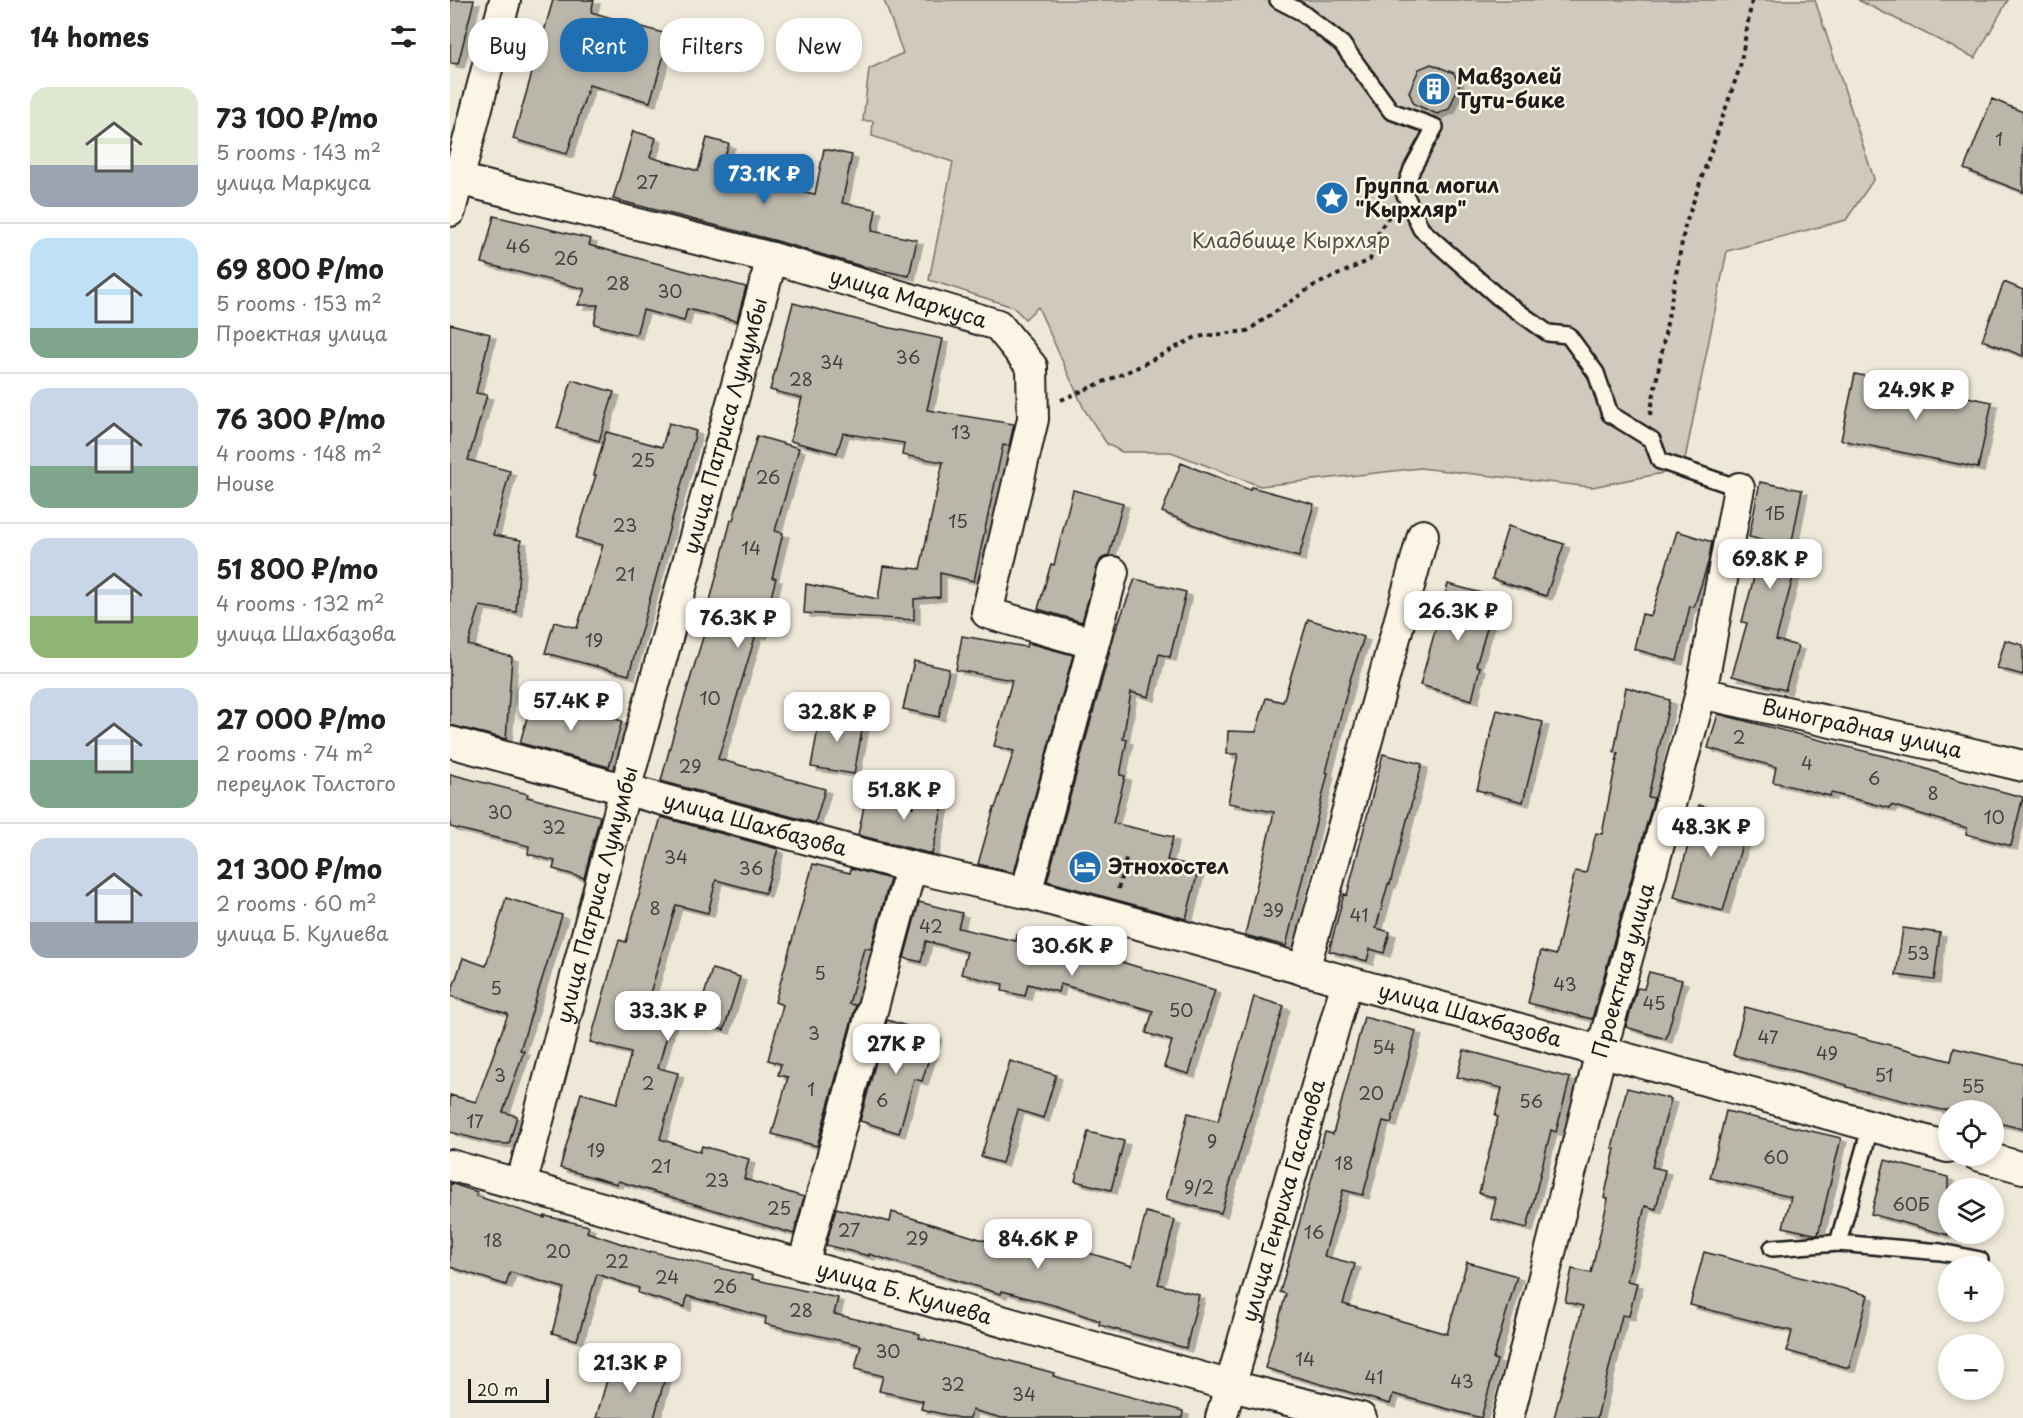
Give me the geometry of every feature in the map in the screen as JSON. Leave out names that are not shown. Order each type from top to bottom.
[{"type":"street","points":[[450,211],[455,178],[505,0]]},
{"type":"street","name":"улица Маркуса","points":[[455,178],[772,258],[998,325],[1032,367],[1033,419],[987,613],[1092,643]]},
{"type":"street","name":"улица Патриса Лумумбы","points":[[521,1185],[625,790],[772,258]]},
{"type":"street","name":"Проектная улица","points":[[1508,1418],[1601,1052],[1701,693],[1739,488]]},
{"type":"street","points":[[1305,970],[1423,535]]},
{"type":"street","points":[[1026,892],[1113,572]]},
{"type":"street","name":"Виноградная улица","points":[[1701,693],[2023,766]]},
{"type":"street","name":"улица Шахбазова","points":[[450,742],[911,867],[1026,892],[1938,1144]]},
{"type":"street","points":[[803,1265],[911,867]]},
{"type":"street","name":"улица Генриха Гасанова","points":[[1221,1418],[1347,981]]},
{"type":"street","points":[[2004,1163],[2023,1168]]},
{"type":"street","name":"улица Б. Кулиева","points":[[450,1165],[1231,1386],[1361,1418]]},
{"type":"lane","points":[[1278,0],[1301,12],[1342,44],[1391,111],[1435,127],[1412,169],[1404,192],[1421,229],[1498,297],[1548,333],[1568,335],[1596,373],[1610,414],[1652,440],[1660,461],[1739,488]]},
{"type":"lane","points":[[1838,1244],[1871,1125]]},
{"type":"lane","points":[[1772,1248],[1838,1244],[1941,1252],[1960,1256]]},
{"type":"path","points":[[1646,436],[1685,226],[1740,67],[1752,0]]},
{"type":"path","points":[[1033,411],[1136,368],[1196,337],[1246,330],[1312,286],[1370,260],[1379,231],[1404,192]]},
{"type":"path","points":[[1117,894],[1127,855]]},
{"type":"green space","name":"Кладбище Кырхляр","points":[[884,0],[1815,0],[1874,179],[1846,220],[1727,251],[1683,469],[1592,487],[1420,468],[1260,486],[1171,452],[1122,452],[1107,444],[1084,409],[1038,307],[1025,319],[1013,307],[929,280],[953,162],[872,136],[873,121],[863,121],[869,69],[903,53]]},
{"type":"green space","points":[[1858,0],[2008,0],[1975,58]]},
{"type":"building","points":[[450,0],[474,0],[458,64],[450,63]]},
{"type":"building","points":[[553,0],[594,0],[591,12],[612,18],[560,18],[560,72],[648,72],[648,29],[660,32],[660,68],[650,102],[589,85],[567,154],[513,139],[532,72],[548,72],[548,18]]},
{"type":"building","name":"Мавзолей Тути-бике","points":[[1431,64],[1454,73],[1459,85],[1449,109],[1437,114],[1414,104],[1409,92],[1419,69]]},
{"type":"building","points":[[1992,99],[2023,112],[2023,192],[1964,169]]},
{"type":"building","points":[[633,131],[656,138],[650,157],[698,171],[707,138],[729,144],[723,162],[747,169],[744,180],[815,194],[824,149],[852,155],[842,203],[876,209],[872,231],[917,240],[909,276],[861,266],[777,241],[613,199]]},
{"type":"building","points":[[494,216],[591,239],[589,245],[592,246],[746,287],[737,321],[687,309],[684,321],[643,310],[636,335],[594,324],[598,305],[578,305],[585,289],[482,263]]},
{"type":"building","points":[[2004,282],[2023,290],[2023,356],[1982,340]]},
{"type":"building","points":[[793,303],[943,339],[927,410],[1014,424],[1009,446],[1003,445],[974,581],[940,573],[940,597],[914,599],[914,620],[804,613],[806,584],[878,599],[883,566],[920,569],[943,462],[902,455],[904,443],[843,433],[837,453],[790,441],[802,398],[770,390]]},
{"type":"building","points":[[450,324],[490,334],[476,393],[487,395],[468,460],[510,471],[493,535],[521,540],[516,612],[480,606],[468,645],[512,657],[506,739],[450,725]]},
{"type":"building","points":[[1855,374],[1992,402],[1978,468],[1841,440]]},
{"type":"building","points":[[572,380],[614,392],[599,441],[557,428]]},
{"type":"building","points":[[669,423],[696,431],[629,675],[545,653],[554,622],[577,628],[603,545],[576,538],[596,475],[594,475],[606,432],[662,447]]},
{"type":"building","points":[[757,436],[799,448],[775,531],[783,533],[772,578],[776,578],[761,635],[756,634],[718,759],[825,789],[815,823],[661,781],[708,621],[705,620],[731,520],[733,520]]},
{"type":"building","points":[[1181,463],[1250,490],[1251,487],[1314,504],[1299,557],[1228,538],[1162,512]]},
{"type":"building","points":[[1760,482],[1802,490],[1786,572],[1794,574],[1776,640],[1798,646],[1785,690],[1732,676],[1747,623],[1742,622],[1764,540],[1749,537]]},
{"type":"building","points":[[1073,490],[1123,503],[1109,555],[1101,559],[1097,567],[1082,622],[1038,609],[1051,564],[1054,565]]},
{"type":"building","points":[[1508,526],[1564,544],[1546,596],[1492,579]]},
{"type":"building","points":[[1677,531],[1712,542],[1694,607],[1690,606],[1677,661],[1634,649],[1642,614],[1651,616]]},
{"type":"building","points":[[1135,579],[1186,592],[1170,657],[1159,654],[1149,697],[1131,692],[1123,739],[1127,740],[1120,775],[1125,776],[1113,823],[1173,837],[1167,860],[1199,867],[1186,919],[1047,881],[1115,632]]},
{"type":"building","points":[[1448,584],[1496,597],[1476,666],[1480,667],[1472,700],[1420,685]]},
{"type":"building","points":[[1308,619],[1364,637],[1350,680],[1326,772],[1328,773],[1286,946],[1245,935],[1274,812],[1228,803],[1238,754],[1227,754],[1228,731],[1256,732],[1266,698],[1283,702]]},
{"type":"building","points":[[962,636],[1026,647],[1028,643],[1073,655],[1014,873],[978,864],[1014,751],[994,746],[1012,680],[956,670]]},
{"type":"building","points":[[2005,640],[2023,645],[2023,675],[1997,668]]},
{"type":"building","points":[[914,661],[949,669],[939,717],[903,709]]},
{"type":"building","points":[[1626,687],[1670,700],[1648,797],[1654,798],[1592,1019],[1528,1003],[1541,951],[1556,955],[1575,871],[1586,873],[1596,833],[1602,834],[1618,753],[1614,752]]},
{"type":"building","points":[[533,696],[622,721],[609,767],[520,743]]},
{"type":"building","points":[[1497,710],[1543,722],[1523,802],[1477,790]]},
{"type":"building","points":[[821,712],[864,720],[854,774],[811,767]]},
{"type":"building","points":[[1718,714],[1903,761],[1959,780],[2023,797],[2011,846],[1966,834],[1967,828],[1891,805],[1890,808],[1831,793],[1830,796],[1773,782],[1776,767],[1708,748]]},
{"type":"building","points":[[1383,754],[1422,764],[1376,928],[1390,932],[1384,953],[1370,949],[1367,961],[1329,951],[1344,894],[1347,895]]},
{"type":"building","points":[[450,774],[600,816],[584,878],[553,869],[555,861],[528,854],[529,846],[450,827]]},
{"type":"building","points":[[917,789],[945,796],[932,854],[858,835],[866,797],[913,807]]},
{"type":"building","points":[[1699,805],[1749,820],[1723,911],[1674,897]]},
{"type":"building","points":[[661,817],[778,849],[765,893],[716,880],[708,913],[676,905],[646,1007],[673,1014],[658,1068],[678,1073],[660,1139],[700,1152],[702,1146],[749,1159],[744,1179],[804,1197],[794,1234],[618,1181],[617,1184],[560,1168],[581,1093],[617,1103],[631,1053],[590,1042],[619,940],[626,942]]},
{"type":"building","points":[[813,864],[850,873],[851,868],[890,879],[871,949],[864,948],[849,1004],[856,1005],[817,1146],[772,1134],[788,1077],[778,1075],[781,1064],[768,1060],[783,1005],[775,1002]]},
{"type":"building","points":[[506,898],[562,915],[520,1050],[524,1051],[503,1112],[517,1116],[509,1144],[492,1143],[450,1132],[450,1095],[476,1102],[508,1014],[450,996],[463,958],[486,966]]},
{"type":"building","points":[[919,902],[962,913],[958,928],[1016,941],[1017,935],[1077,953],[1078,949],[1215,990],[1189,1074],[1164,1067],[1172,1041],[1146,1033],[1153,1011],[1060,984],[1058,992],[1028,984],[1025,996],[1002,991],[1003,984],[961,974],[967,952],[926,941],[921,962],[904,958]]},
{"type":"building","points":[[1903,928],[1940,933],[1934,980],[1896,975]]},
{"type":"building","points":[[712,969],[740,977],[724,1030],[696,1022]]},
{"type":"building","points":[[1649,972],[1682,980],[1666,1039],[1626,1027],[1637,988],[1644,989]]},
{"type":"building","points":[[1254,997],[1284,1006],[1221,1213],[1166,1199],[1188,1113],[1218,1121]]},
{"type":"building","points":[[1745,1007],[1951,1061],[1954,1048],[2023,1064],[2023,1129],[2004,1124],[2004,1100],[1938,1100],[1938,1109],[1847,1087],[1847,1085],[1733,1055]]},
{"type":"building","points":[[1364,1017],[1416,1031],[1391,1123],[1383,1121],[1363,1195],[1343,1190],[1324,1256],[1355,1264],[1343,1304],[1447,1334],[1467,1262],[1517,1276],[1493,1359],[1497,1360],[1481,1418],[1393,1394],[1390,1404],[1265,1368],[1286,1294],[1280,1292],[1325,1132],[1333,1134]]},
{"type":"building","points":[[887,1020],[936,1035],[922,1081],[914,1079],[899,1133],[860,1121]]},
{"type":"building","points":[[1464,1050],[1570,1078],[1556,1132],[1551,1130],[1527,1228],[1491,1219],[1496,1198],[1479,1193],[1498,1117],[1495,1116],[1502,1088],[1457,1077]]},
{"type":"building","points":[[1010,1061],[1056,1075],[1043,1118],[1018,1110],[1002,1163],[981,1157]]},
{"type":"building","points":[[1627,1088],[1671,1099],[1652,1167],[1665,1170],[1656,1209],[1645,1206],[1627,1281],[1637,1283],[1629,1316],[1622,1315],[1597,1418],[1554,1418],[1583,1306],[1565,1302],[1572,1269],[1591,1273],[1608,1199],[1604,1198],[1615,1149],[1612,1148]]},
{"type":"building","points":[[1726,1111],[1841,1138],[1818,1235],[1783,1227],[1791,1197],[1710,1178]]},
{"type":"building","points":[[1088,1132],[1124,1141],[1111,1190],[1075,1181]]},
{"type":"building","points":[[1885,1160],[1948,1177],[1938,1178],[1938,1232],[1871,1214]]},
{"type":"building","points":[[450,1183],[477,1192],[476,1196],[545,1218],[545,1216],[589,1226],[587,1232],[649,1253],[650,1251],[753,1276],[752,1279],[838,1298],[834,1314],[920,1334],[919,1338],[1054,1373],[1053,1376],[1183,1411],[1182,1418],[1002,1418],[972,1410],[970,1418],[959,1418],[921,1409],[923,1401],[879,1391],[883,1376],[855,1369],[861,1345],[765,1324],[766,1317],[687,1296],[685,1307],[638,1293],[639,1288],[597,1274],[577,1340],[552,1333],[564,1288],[510,1272],[506,1285],[450,1267]]},
{"type":"building","points":[[836,1208],[890,1222],[892,1212],[1019,1251],[1026,1227],[1071,1239],[1069,1247],[1132,1266],[1146,1212],[1175,1220],[1158,1284],[1199,1295],[1186,1348],[1099,1325],[1100,1321],[1060,1307],[1002,1291],[1001,1294],[869,1254],[869,1256],[826,1245]]},
{"type":"building","points":[[1704,1252],[1868,1295],[1849,1368],[1787,1351],[1792,1331],[1690,1305]]},
{"type":"building","points":[[612,1363],[665,1378],[654,1418],[596,1418]]},
{"type":"place","name":"Мавзолей Тути-бике","points":[[1434,89]]},
{"type":"place","name":"Группа могил \"Кырхляр\"","points":[[1332,198]]},
{"type":"place","name":"Этнохостел","points":[[1085,867]]}]
